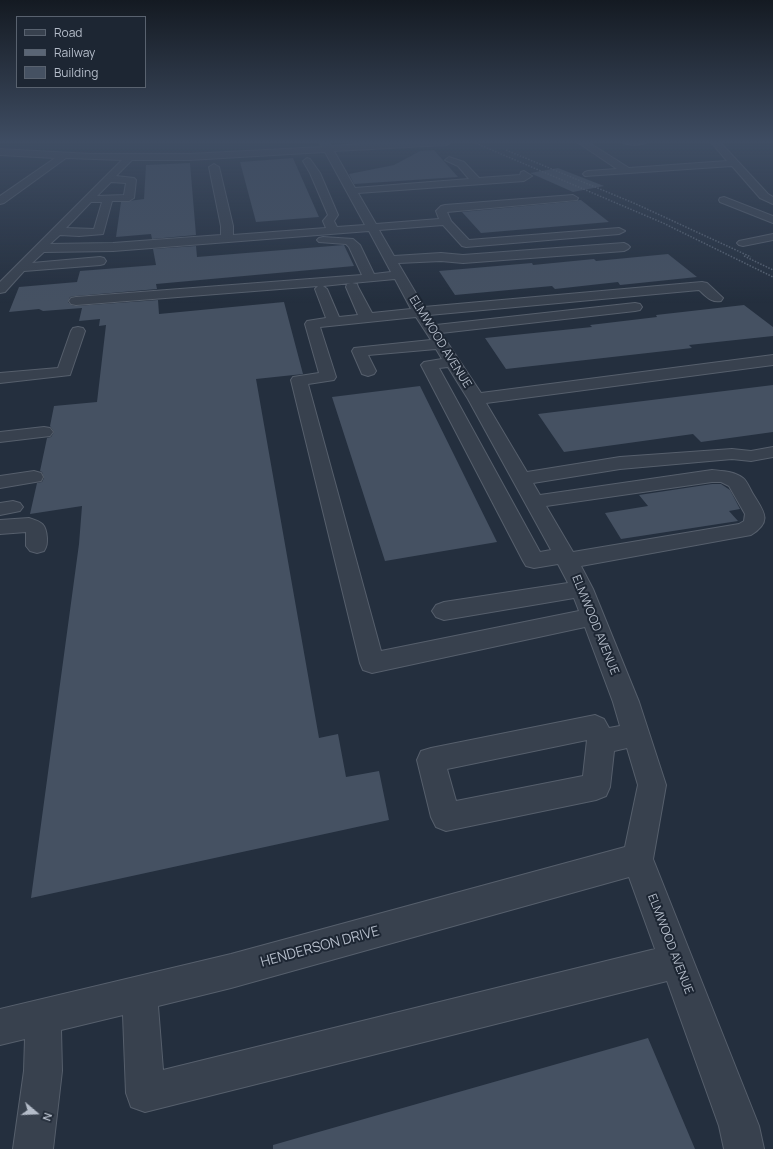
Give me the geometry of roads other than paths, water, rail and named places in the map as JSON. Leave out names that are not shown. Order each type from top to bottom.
[{"type":"street","points":[[0,290],[42,248],[90,196]]},
{"type":"street","points":[[87,199],[129,198],[129,196]]},
{"type":"street","points":[[222,196],[231,230]]},
{"type":"street","points":[[325,196],[333,215],[331,225]]},
{"type":"street","name":"ELMWOOD AVENUE","points":[[354,196],[420,312],[476,399],[582,589],[626,702],[652,785],[638,859],[739,1126],[744,1149]]},
{"type":"street","points":[[769,199],[747,196],[722,201],[773,220]]},
{"type":"street","points":[[573,198],[445,208],[441,211],[446,222],[466,244],[619,231]]},
{"type":"street","points":[[58,231],[79,233],[99,232],[108,199]]},
{"type":"street","points":[[314,220],[331,225]]},
{"type":"street","points":[[42,248],[82,248],[231,230],[287,233],[331,225],[371,227],[446,222]]},
{"type":"street","points":[[257,225],[284,223],[287,233]]},
{"type":"street","points":[[743,243],[773,237]]},
{"type":"street","points":[[147,256],[339,240],[349,241],[354,245],[370,278]]},
{"type":"street","points":[[76,302],[370,278],[394,268],[441,257],[463,259],[624,247]]},
{"type":"street","points":[[21,268],[112,260]]},
{"type":"street","points":[[350,335],[367,318],[420,312],[702,286],[716,298],[700,299]]},
{"type":"street","points":[[352,287],[367,318]]},
{"type":"street","points":[[321,289],[350,335],[368,371]]},
{"type":"street","points":[[592,617],[372,663],[300,380],[328,377],[312,324],[350,335],[436,337],[645,306]]},
{"type":"street","points":[[0,393],[49,387],[64,372],[78,331]]},
{"type":"street","points":[[476,399],[773,360]]},
{"type":"street","points":[[452,362],[429,365],[534,561],[566,558],[744,530],[754,524],[755,514],[736,482],[725,476],[712,476],[534,502]]},
{"type":"street","points":[[0,378],[64,372]]},
{"type":"street","points":[[0,437],[44,432]]},
{"type":"street","points":[[475,451],[503,448]]},
{"type":"street","points":[[520,479],[620,463],[732,454],[751,456],[773,452]]},
{"type":"street","points":[[0,482],[34,477]]},
{"type":"street","points":[[0,527],[29,525],[36,529],[37,546]]},
{"type":"street","points":[[444,611],[582,589]]},
{"type":"street","points":[[595,727],[601,741],[596,787],[446,817],[431,760],[595,727]]},
{"type":"street","points":[[601,741],[636,735]]},
{"type":"street","name":"HENDERSON DRIVE","points":[[0,1027],[231,972],[638,859]]},
{"type":"street","points":[[140,993],[145,1093],[677,961]]},
{"type":"street","points":[[33,1149],[43,1071],[43,1017]]},
{"type":"railway","points":[[599,196],[663,223],[773,277]]},
{"type":"railway","points":[[616,196],[751,257]]},
{"type":"railway","points":[[744,256],[773,270]]}]
